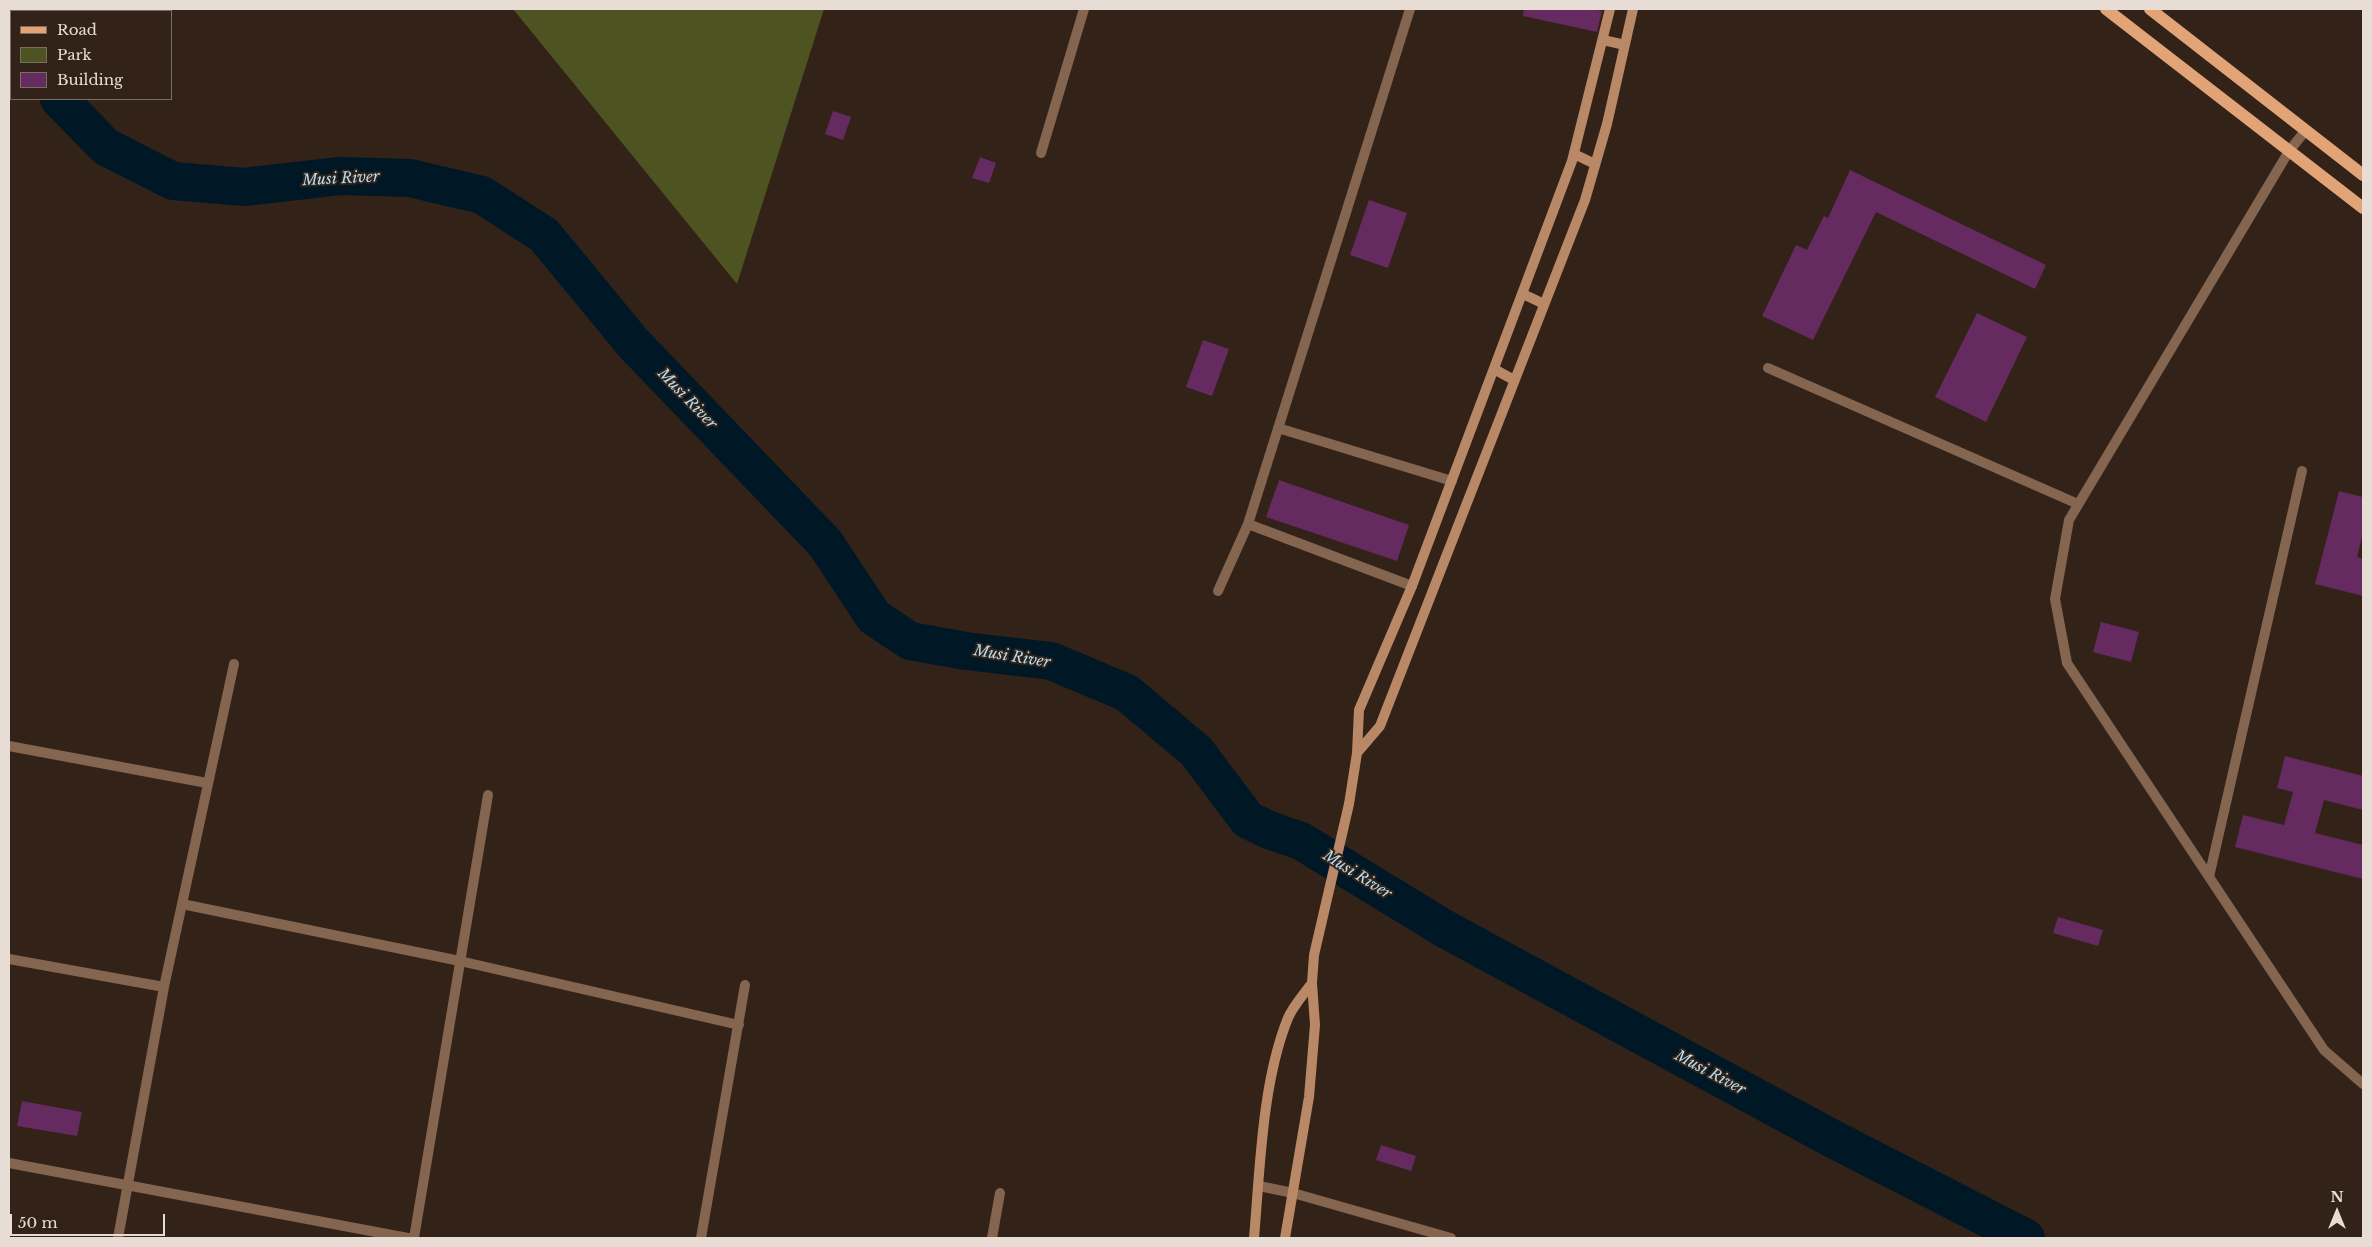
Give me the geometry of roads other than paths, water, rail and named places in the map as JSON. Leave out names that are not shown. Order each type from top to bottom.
[{"type":"main road","points":[[2106,9],[2363,208]]},
{"type":"main road","points":[[2150,9],[2363,175]]},
{"type":"street","points":[[1041,153],[1084,9]]},
{"type":"street","points":[[1218,590],[1248,524],[1410,9]]},
{"type":"street","points":[[1285,1238],[1309,1098],[1316,1025],[1312,983],[1314,955],[1349,804],[1357,752],[1360,710],[1412,586],[1574,154],[1610,9]]},
{"type":"street","points":[[1357,752],[1380,726],[1585,200],[1596,164],[1633,9]]},
{"type":"street","points":[[1603,40],[1625,45]]},
{"type":"street","points":[[2306,130],[2289,151],[2069,520],[2055,599],[2067,663],[2324,1050],[2363,1084]]},
{"type":"street","points":[[1574,154],[1596,164]]},
{"type":"street","points":[[1523,294],[1544,304]]},
{"type":"street","points":[[1768,368],[2078,504]]},
{"type":"street","points":[[1494,369],[1514,380]]},
{"type":"street","points":[[1278,428],[1452,481]]},
{"type":"street","points":[[2209,877],[2302,471]]},
{"type":"street","points":[[1248,524],[1412,586]]},
{"type":"street","points":[[118,1238],[164,987],[234,664]]},
{"type":"street","points":[[9,746],[207,783]]},
{"type":"street","points":[[414,1238],[488,795]]},
{"type":"street","points":[[182,904],[460,961],[739,1025]]},
{"type":"street","points":[[9,959],[164,987]]},
{"type":"street","points":[[1254,1238],[1275,1058],[1289,1016],[1312,983]]},
{"type":"street","points":[[701,1238],[745,985]]},
{"type":"street","points":[[9,1163],[408,1238]]},
{"type":"street","points":[[1259,1186],[1294,1192],[1451,1238]]},
{"type":"street","points":[[992,1238],[1000,1193]]},
{"type":"waterway","name":"Musi River","points":[[60,100],[106,147],[173,181],[244,187],[340,176],[410,178],[482,195],[544,235],[633,343],[825,543],[874,617],[910,641],[966,651],[1051,661],[1127,693],[1196,751],[1248,820],[1269,830],[1301,841],[1445,929],[1833,1139],[2026,1238]]}]
